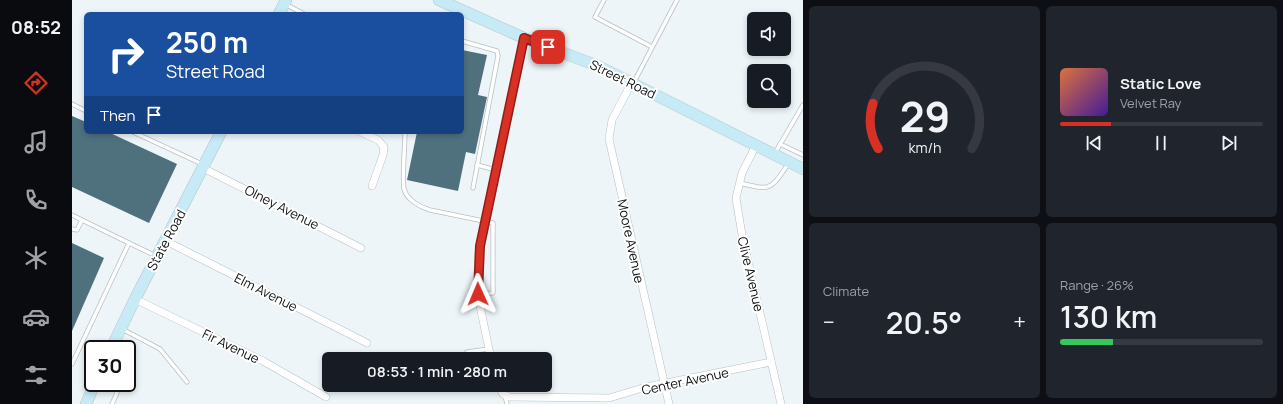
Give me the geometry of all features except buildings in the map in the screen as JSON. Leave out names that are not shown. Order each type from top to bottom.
[{"type":"main road","name":"Street Road","points":[[445,1],[461,12]]},
{"type":"main road","name":"Street Road","points":[[464,13],[524,38],[585,60],[633,82],[803,169]]},
{"type":"main road","name":"State Road","points":[[117,340],[135,298],[166,241],[220,134]]},
{"type":"main road","points":[[86,404],[91,392]]},
{"type":"street","points":[[490,352],[478,294],[478,256],[524,38]]},
{"type":"street","name":"Moore Avenue","points":[[633,82],[612,120],[609,139],[669,404]]},
{"type":"street","points":[[365,134],[378,140],[384,148],[372,186]]},
{"type":"street","name":"Clive Avenue","points":[[756,145],[739,182],[736,198],[738,217],[781,404]]},
{"type":"street","name":"Olney Avenue","points":[[204,166],[360,248]]},
{"type":"street","name":"Elm Avenue","points":[[166,241],[367,343]]},
{"type":"street","name":"Fir Avenue","points":[[135,298],[263,362],[326,397]]},
{"type":"street","name":"Center Avenue","points":[[504,394],[530,398],[572,401],[609,398],[646,387],[771,362]]},
{"type":"lane","points":[[604,0],[595,17],[652,47]]},
{"type":"lane","points":[[633,82],[677,0]]},
{"type":"lane","points":[[283,6],[299,12]]},
{"type":"lane","points":[[464,42],[497,51],[498,56],[473,188]]},
{"type":"lane","points":[[72,104],[84,110]]},
{"type":"lane","points":[[774,154],[803,105]]},
{"type":"lane","points":[[137,134],[204,166]]},
{"type":"lane","points":[[405,134],[404,189],[410,198],[420,207],[493,223],[493,293],[478,294]]},
{"type":"lane","points":[[780,144],[803,155]]},
{"type":"lane","points":[[739,182],[762,189],[773,185],[790,162]]},
{"type":"lane","points":[[477,165],[496,170]]},
{"type":"lane","points":[[72,215],[157,256]]},
{"type":"lane","points":[[72,229],[76,230],[82,220]]},
{"type":"lane","points":[[72,364],[129,243]]},
{"type":"lane","points":[[121,328],[160,349],[187,382]]},
{"type":"lane","points":[[467,352],[489,349]]},
{"type":"lane","points":[[112,404],[116,392]]},
{"type":"lane","points":[[504,394],[508,404]]},
{"type":"route","points":[[478,294],[478,256],[524,38],[548,47]]}]
